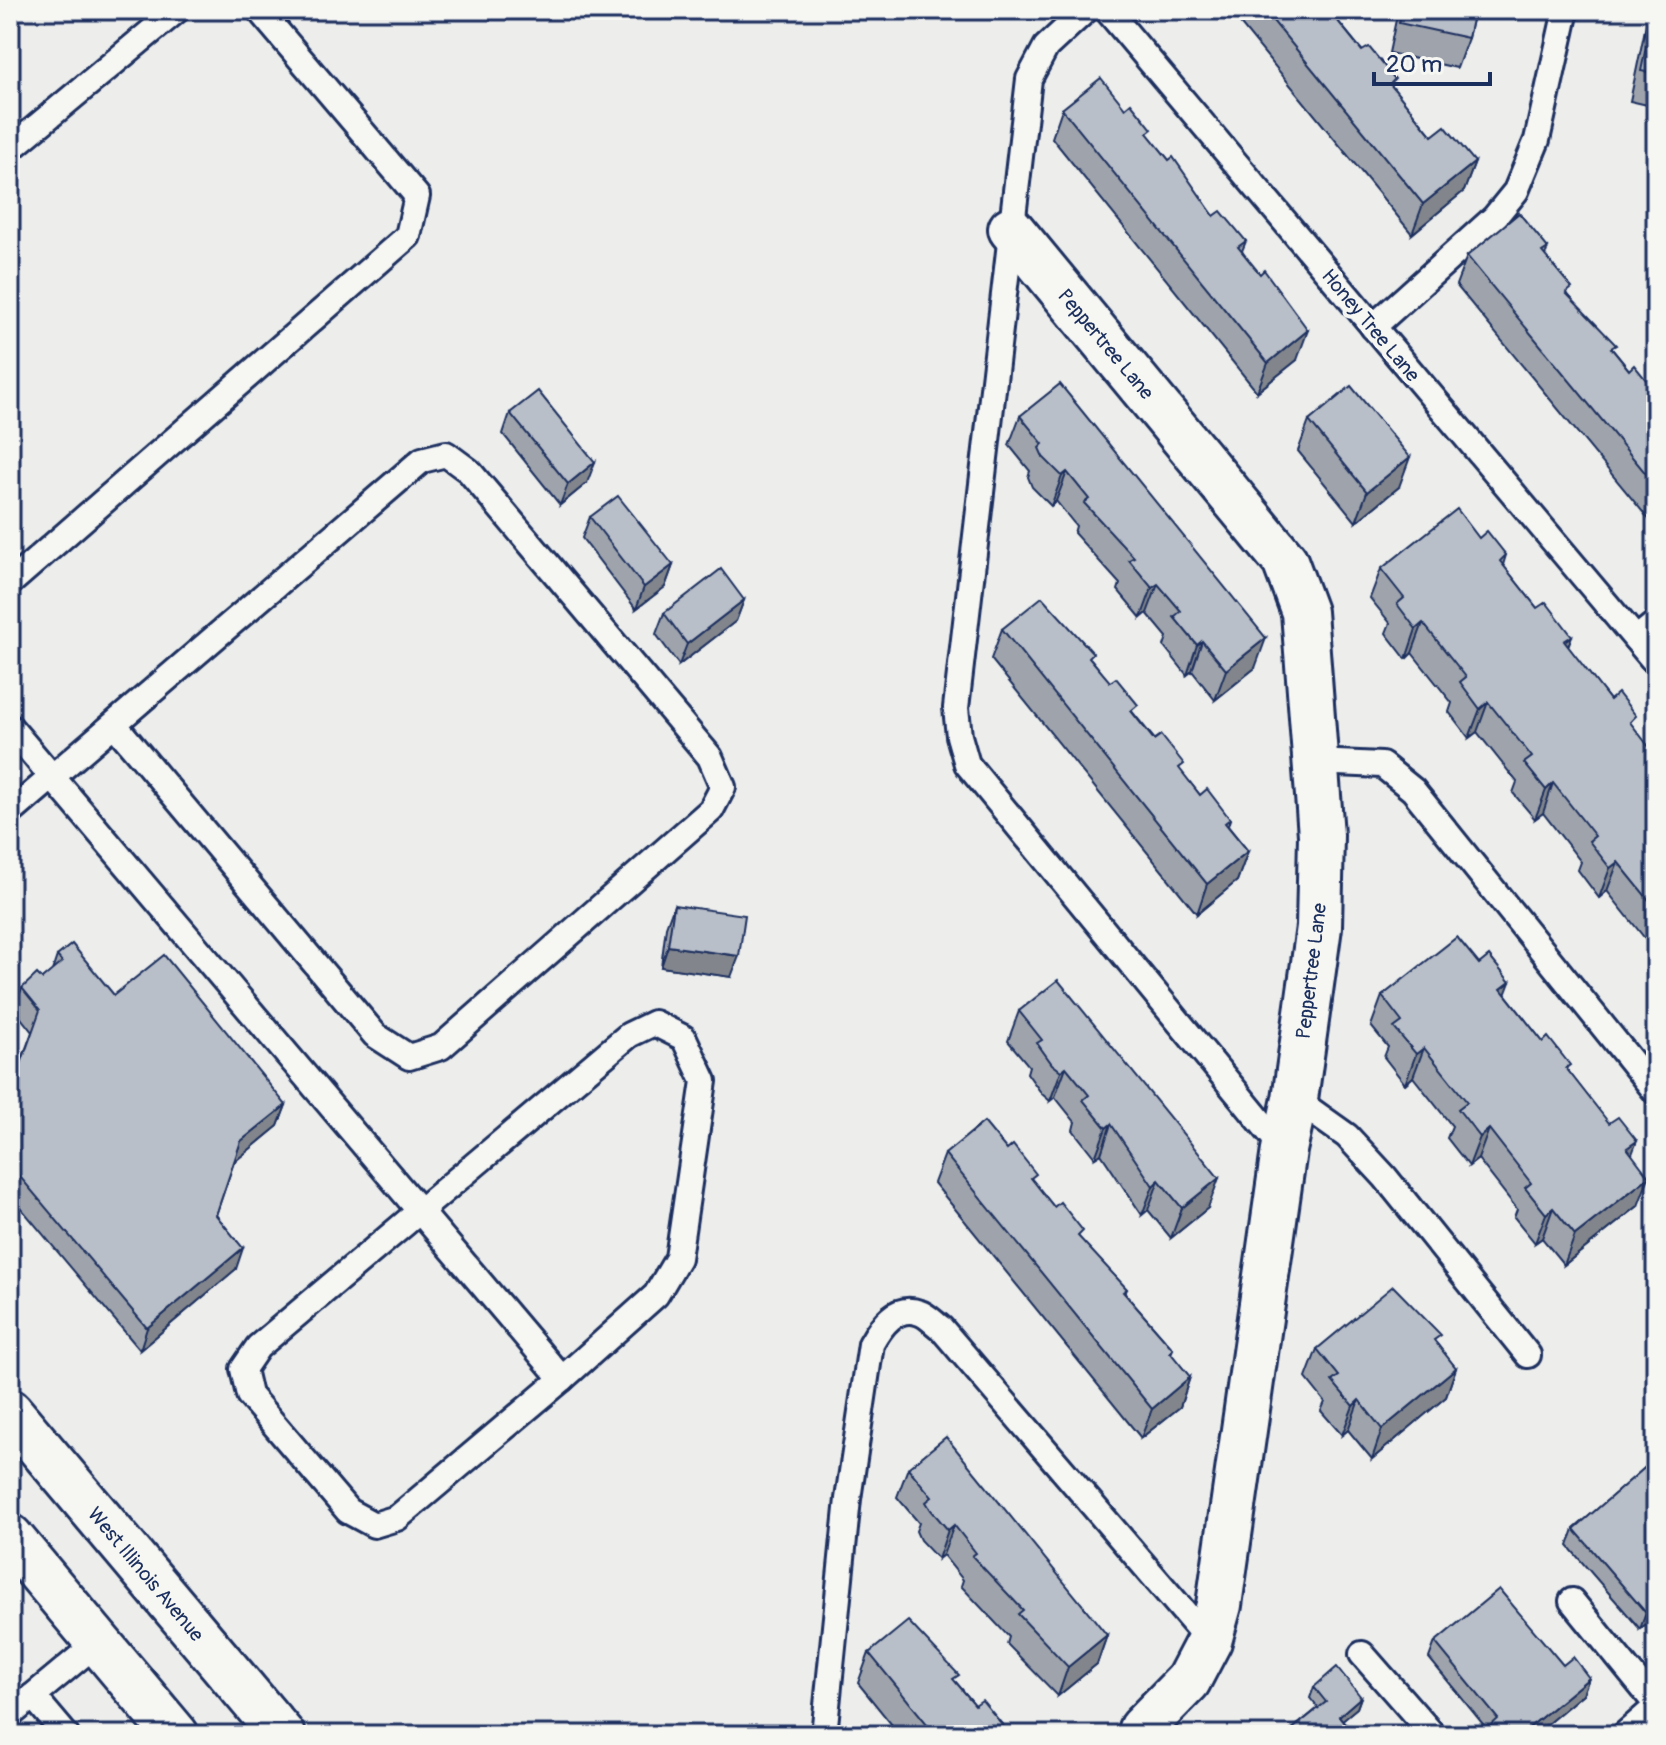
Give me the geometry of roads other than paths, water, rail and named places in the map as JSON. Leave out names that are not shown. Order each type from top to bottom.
[{"type":"street","name":"Peppertree Lane","points":[[1011,229],[1285,561],[1304,612],[1321,835],[1319,927],[1295,1099],[1284,1150],[1219,1605],[1209,1641],[1188,1681],[1141,1729],[1139,1735]]},
{"type":"street","name":"West Illinois Avenue","points":[[10,1412],[282,1735]]},
{"type":"street","points":[[16,1555],[98,1642],[176,1735]]},
{"type":"lane","points":[[10,149],[177,10]]},
{"type":"lane","points":[[10,583],[408,236],[417,196],[259,10]]},
{"type":"lane","points":[[1086,10],[1046,47],[1029,79],[956,708],[959,736],[967,764],[1284,1150]]},
{"type":"lane","name":"Honey Tree Lane","points":[[1107,10],[1656,663]]},
{"type":"lane","points":[[1373,327],[1494,218],[1516,191],[1537,140],[1566,10]]},
{"type":"lane","points":[[10,813],[422,460],[446,454],[469,471],[710,757],[723,787],[711,810],[441,1047],[409,1057],[375,1035],[114,724]]},
{"type":"lane","points":[[1636,639],[1656,623]]},
{"type":"lane","points":[[10,727],[562,1379]]},
{"type":"lane","points":[[1315,762],[1382,765],[1413,790],[1656,1092]]},
{"type":"lane","points":[[654,1023],[684,1038],[704,1081],[678,1258],[656,1295],[562,1379],[397,1518],[374,1525],[348,1511],[249,1395],[243,1369],[258,1347],[420,1210],[629,1035],[654,1023]]},
{"type":"lane","points":[[1295,1099],[1347,1136],[1385,1177],[1528,1355]]},
{"type":"lane","points":[[824,1735],[848,1499],[871,1344],[883,1323],[901,1312],[920,1313],[941,1328],[1209,1641]]},
{"type":"lane","points":[[1572,1601],[1656,1706],[1624,1735]]},
{"type":"lane","points":[[10,1715],[98,1642]]},
{"type":"lane","points":[[1362,1654],[1433,1735]]},
{"type":"lane","points":[[33,1696],[66,1735]]}]
